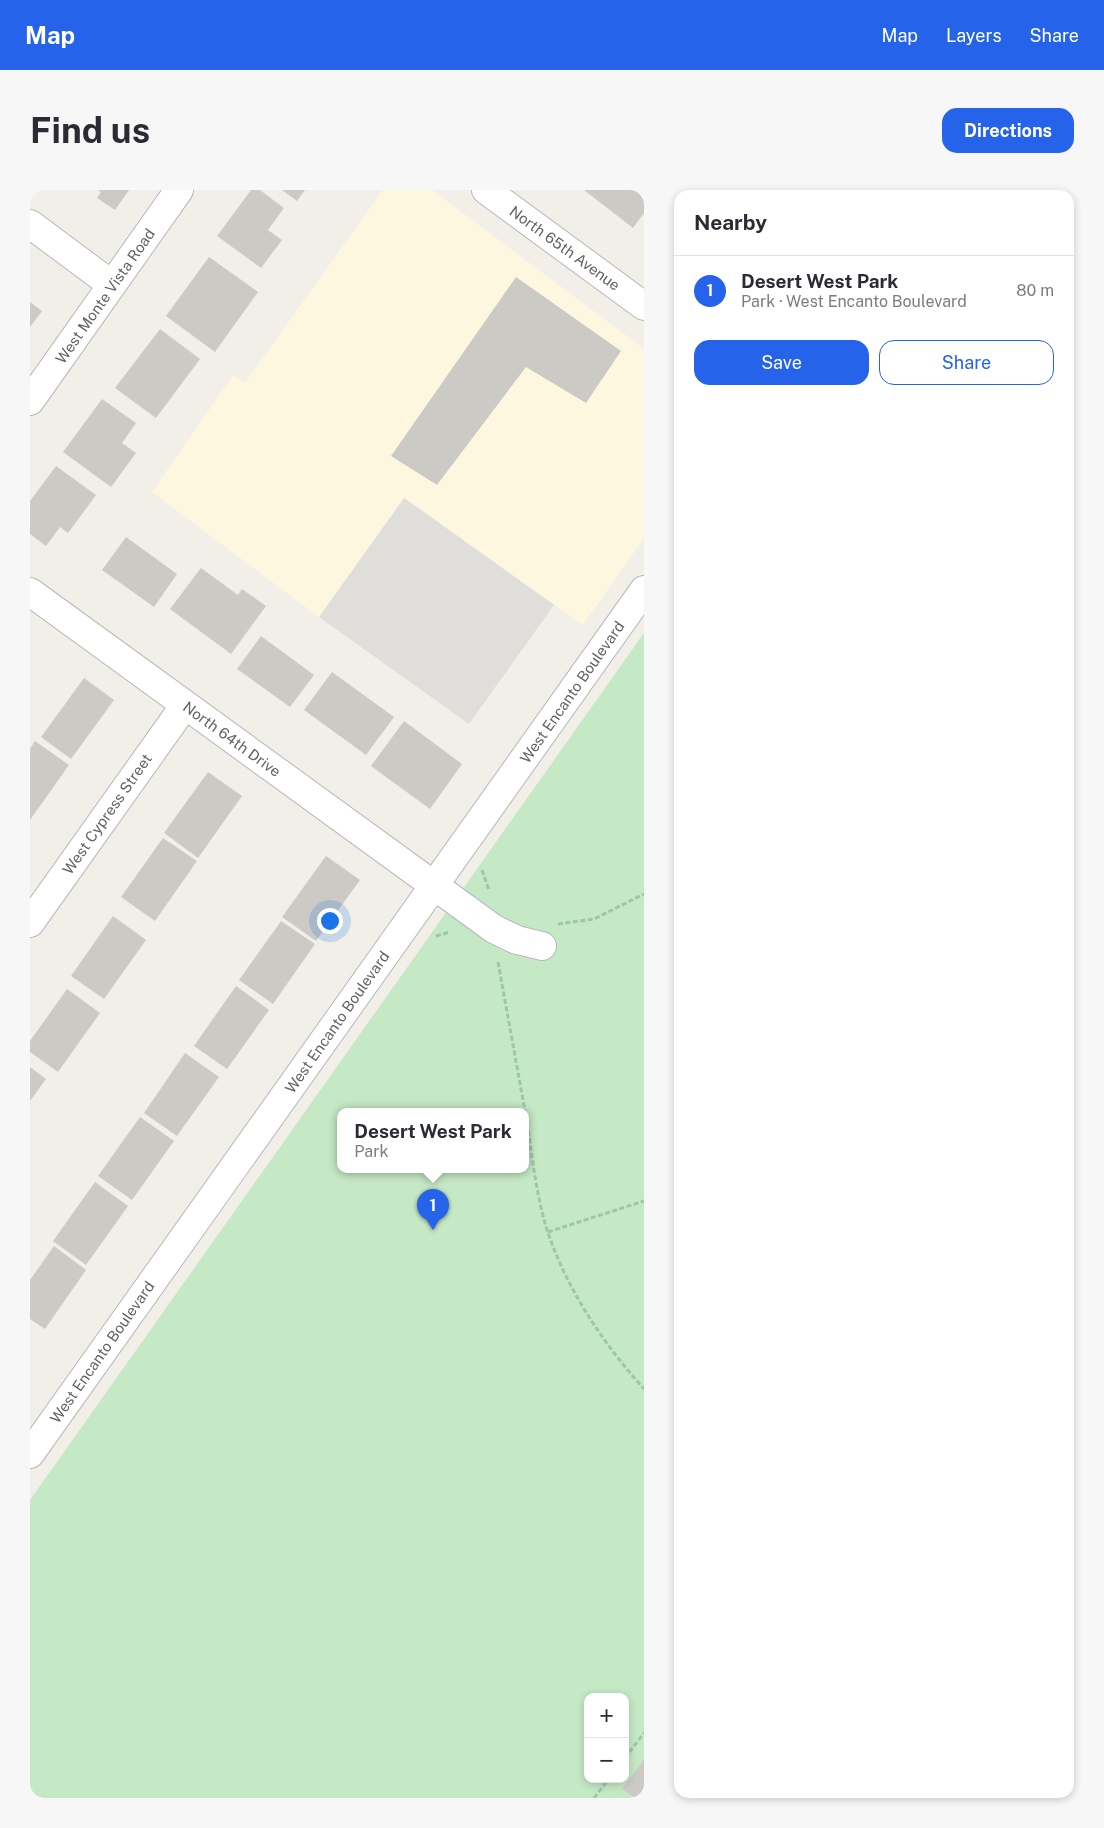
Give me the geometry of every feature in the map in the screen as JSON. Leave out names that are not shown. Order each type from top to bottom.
[{"type":"street","name":"West Monte Vista Road","points":[[30,401],[179,190]]},
{"type":"street","name":"North 65th Avenue","points":[[486,190],[644,306]]},
{"type":"street","points":[[30,224],[112,284]]},
{"type":"street","name":"West Encanto Boulevard","points":[[30,1454],[644,590]]},
{"type":"street","name":"North 64th Drive","points":[[30,592],[494,929],[516,940],[548,936]]},
{"type":"street","name":"West Cypress Street","points":[[30,923],[184,705]]},
{"type":"path","points":[[482,870],[490,892]]},
{"type":"path","points":[[548,936],[594,919],[644,894]]},
{"type":"path","points":[[436,936],[452,932]]},
{"type":"path","points":[[497,956],[524,1108]]},
{"type":"path","points":[[529,1132],[548,1232],[568,1280],[591,1322],[644,1389]]},
{"type":"path","points":[[548,1232],[644,1201]]},
{"type":"path","points":[[629,1753],[644,1733]]},
{"type":"path","points":[[594,1798],[606,1783]]},
{"type":"shaded area","points":[[383,190],[432,190],[644,349],[644,538],[583,625],[405,498],[319,617],[152,492],[233,375],[245,383]]},
{"type":"shaded area","points":[[404,498],[554,605],[469,724],[319,617]]},
{"type":"green space","points":[[644,633],[644,1798],[30,1798],[30,1500]]},
{"type":"building","points":[[98,190],[129,190],[115,210],[97,198],[101,192]]},
{"type":"building","points":[[251,190],[260,190],[284,208],[268,230],[282,240],[261,268],[217,236]]},
{"type":"building","points":[[282,190],[305,190],[297,201]]},
{"type":"building","points":[[584,190],[644,190],[644,213],[633,228]]},
{"type":"building","points":[[209,257],[258,292],[215,352],[166,316]]},
{"type":"building","points":[[516,277],[621,351],[586,403],[526,367],[437,485],[391,456]]},
{"type":"building","points":[[30,302],[42,311],[30,327]]},
{"type":"building","points":[[160,329],[200,359],[156,418],[115,388]]},
{"type":"building","points":[[102,399],[136,423],[122,443],[136,453],[111,487],[63,452]]},
{"type":"building","points":[[56,466],[96,495],[68,533],[60,527],[46,546],[30,534],[30,501]]},
{"type":"building","points":[[126,537],[177,574],[154,607],[102,570]]},
{"type":"building","points":[[201,568],[238,595],[242,589],[266,606],[231,654],[170,609]]},
{"type":"building","points":[[261,636],[314,675],[290,707],[237,669]]},
{"type":"building","points":[[332,672],[394,717],[366,755],[304,710]]},
{"type":"building","points":[[84,678],[114,700],[71,759],[41,737]]},
{"type":"building","points":[[404,721],[462,764],[430,809],[371,766]]},
{"type":"building","points":[[35,741],[69,765],[30,820],[30,749]]},
{"type":"building","points":[[208,772],[242,796],[198,858],[164,833]]},
{"type":"building","points":[[163,838],[197,861],[155,921],[121,897]]},
{"type":"building","points":[[326,856],[360,880],[316,941],[282,917]]},
{"type":"building","points":[[113,916],[146,940],[104,999],[71,976]]},
{"type":"building","points":[[281,921],[315,944],[273,1004],[239,980]]},
{"type":"building","points":[[236,986],[269,1010],[227,1069],[194,1046]]},
{"type":"building","points":[[67,989],[100,1013],[58,1072],[30,1052],[30,1041]]},
{"type":"building","points":[[185,1053],[219,1077],[177,1136],[144,1113]]},
{"type":"building","points":[[30,1067],[46,1079],[30,1101]]},
{"type":"building","points":[[140,1117],[174,1141],[132,1200],[98,1176]]},
{"type":"building","points":[[95,1182],[128,1206],[86,1265],[53,1241]]},
{"type":"building","points":[[54,1246],[86,1270],[45,1329],[30,1319],[30,1280]]},
{"type":"building","points":[[644,1760],[644,1798],[635,1798],[622,1789],[627,1783],[629,1783],[629,1780]]},
{"type":"place","name":"Desert West Park","points":[[433,1230]]}]
